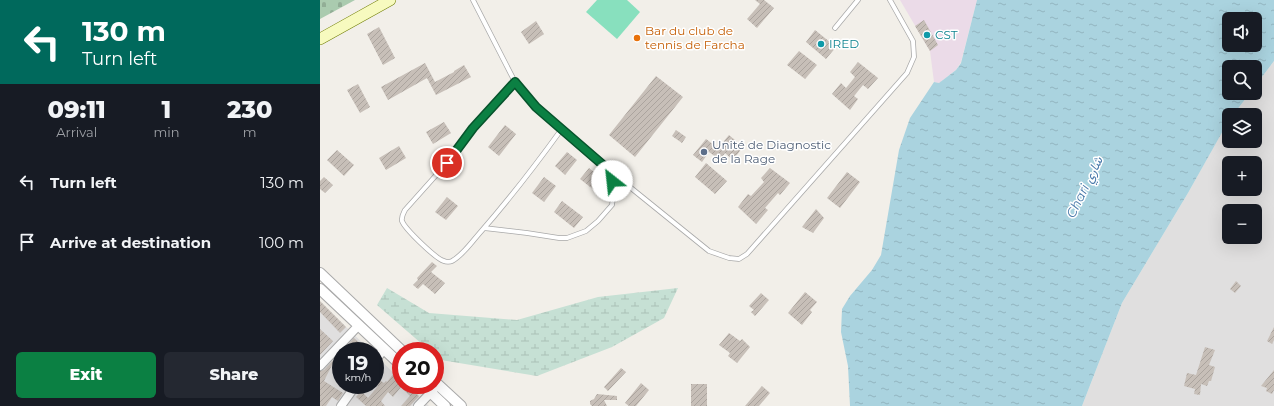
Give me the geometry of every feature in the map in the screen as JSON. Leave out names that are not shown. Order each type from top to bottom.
[{"type":"main road","points":[[320,32],[377,0]]},
{"type":"main road","points":[[320,38],[390,0]]},
{"type":"street","points":[[320,273],[393,342]]},
{"type":"street","points":[[320,290],[376,342]]},
{"type":"street","points":[[320,366],[359,325]]},
{"type":"street","points":[[384,350],[392,357]]},
{"type":"street","points":[[444,393],[461,406]]},
{"type":"street","points":[[341,406],[350,394]]},
{"type":"street","points":[[418,406],[428,394]]},
{"type":"street","points":[[439,394],[446,406]]},
{"type":"lane","points":[[473,0],[515,82],[536,107],[610,171],[709,251],[730,258],[739,259],[747,254],[907,73],[914,57],[913,42],[890,0]]},
{"type":"lane","points":[[835,28],[858,0]]},
{"type":"lane","points":[[515,82],[473,128],[447,163],[405,210],[402,216],[402,222],[409,231],[431,252],[445,262],[452,261],[462,253],[534,168],[561,130]]},
{"type":"lane","points":[[484,228],[559,238],[567,238],[586,231],[598,221],[612,205],[614,192],[610,171]]},
{"type":"shaded area","points":[[900,0],[977,0],[961,62],[956,70],[939,83],[934,82],[930,51]]},
{"type":"shaded area","points":[[1274,61],[1274,406],[1082,406],[1122,303],[1188,193],[1222,132],[1222,148],[1262,148],[1262,108],[1238,108],[1245,100],[1262,100],[1262,77]]},
{"type":"shaded area","points":[[320,302],[362,342],[332,342],[332,394],[384,394],[384,364],[392,371],[392,394],[416,394],[429,406],[320,406]]},
{"type":"green space","points":[[320,0],[355,0],[320,19]]},
{"type":"green space","points":[[597,0],[627,0],[640,12],[617,39],[586,12]]},
{"type":"green space","points":[[387,288],[429,313],[517,320],[598,297],[678,288],[664,318],[612,347],[537,376],[444,360],[444,342],[420,342],[377,305]]},
{"type":"water","name":"Chari شاري","points":[[977,0],[1274,0],[1274,61],[1262,77],[1262,60],[1222,60],[1222,100],[1245,100],[1238,108],[1222,108],[1222,132],[1188,193],[1122,303],[1082,406],[850,406],[848,366],[841,332],[842,309],[850,296],[872,270],[881,255],[899,150],[910,118],[934,82],[939,83],[956,70],[961,63]]},
{"type":"building","points":[[755,0],[764,0],[774,8],[757,28],[747,19],[760,4]]},
{"type":"building","name":"CST","points":[[924,20],[938,45],[930,51],[915,26]]},
{"type":"building","points":[[536,21],[544,34],[529,44],[521,32]]},
{"type":"building","points":[[379,27],[395,58],[383,65],[367,34]]},
{"type":"building","name":"IRED","points":[[815,30],[836,47],[826,59],[806,42]]},
{"type":"building","points":[[799,51],[817,65],[805,79],[787,65]]},
{"type":"building","points":[[858,62],[878,78],[868,89],[863,85],[854,96],[858,99],[850,110],[832,94],[841,83],[846,88],[855,77],[850,72]]},
{"type":"building","points":[[425,63],[435,82],[464,65],[471,77],[436,95],[427,78],[388,100],[381,87]]},
{"type":"building","points":[[656,76],[683,97],[635,157],[609,135]]},
{"type":"building","points":[[358,84],[370,107],[360,113],[347,90]]},
{"type":"building","points":[[444,122],[451,133],[433,144],[426,132]]},
{"type":"building","points":[[505,125],[516,134],[499,156],[488,147]]},
{"type":"building","points":[[676,130],[686,137],[682,143],[672,136]]},
{"type":"building","points":[[729,135],[743,147],[733,160],[725,153],[720,160],[709,152],[702,162],[693,155],[706,139],[718,148]]},
{"type":"building","points":[[399,146],[406,158],[386,170],[379,158]]},
{"type":"building","points":[[337,150],[354,165],[344,176],[327,160]]},
{"type":"building","points":[[567,152],[577,160],[565,175],[555,166]]},
{"type":"building","points":[[706,163],[727,181],[715,194],[695,177]]},
{"type":"building","points":[[589,168],[609,184],[610,188],[603,197],[580,179]]},
{"type":"building","points":[[770,168],[790,183],[780,195],[778,193],[765,208],[768,210],[756,224],[738,207],[748,194],[751,196],[764,182],[761,178]]},
{"type":"building","points":[[847,172],[860,182],[840,208],[827,198]]},
{"type":"building","points":[[324,177],[333,185],[325,193],[320,189],[320,181]]},
{"type":"building","points":[[544,177],[556,186],[544,202],[532,193]]},
{"type":"building","points":[[447,197],[458,206],[446,220],[435,212]]},
{"type":"building","points":[[562,201],[583,217],[574,228],[554,212]]},
{"type":"building","points":[[816,209],[824,218],[813,233],[802,227]]},
{"type":"building","points":[[432,262],[437,266],[431,272],[445,283],[435,294],[423,284],[418,289],[413,285],[418,280],[417,278]]},
{"type":"building","points":[[1236,281],[1241,286],[1235,293],[1230,289]]},
{"type":"building","points":[[805,292],[817,302],[810,310],[812,312],[802,325],[788,313]]},
{"type":"building","points":[[761,293],[769,300],[755,316],[751,312],[754,310],[749,306]]},
{"type":"building","points":[[320,301],[346,327],[340,333],[320,312]]},
{"type":"building","points":[[1274,327],[1274,340],[1272,344],[1267,341]]},
{"type":"building","points":[[320,329],[333,341],[320,355]]},
{"type":"building","points":[[729,333],[740,341],[742,339],[750,347],[737,363],[728,356],[730,353],[719,345]]},
{"type":"building","points":[[354,338],[359,342],[350,342]]},
{"type":"building","points":[[1205,347],[1215,350],[1209,365],[1215,367],[1211,381],[1209,381],[1207,386],[1201,384],[1200,395],[1194,394],[1195,389],[1184,386],[1187,373],[1196,375]]},
{"type":"building","points":[[332,362],[332,365],[324,381],[332,386],[332,394],[342,394],[338,401],[332,397],[326,406],[320,406],[320,371],[324,370]]},
{"type":"building","points":[[621,368],[626,372],[608,391],[604,387]]},
{"type":"building","points":[[1274,370],[1274,390],[1272,394],[1266,391],[1267,388],[1261,386]]},
{"type":"building","points":[[392,376],[392,394],[395,394],[393,397],[388,392],[381,401],[385,406],[366,406],[356,397],[358,394],[364,394],[368,398],[371,394],[384,394],[384,383],[386,381],[387,382]]},
{"type":"building","points":[[641,383],[649,390],[636,406],[629,406],[625,403]]},
{"type":"building","points":[[691,384],[707,384],[707,406],[691,406]]},
{"type":"building","points":[[762,386],[770,393],[759,406],[745,406]]},
{"type":"building","points":[[408,394],[417,394],[419,396],[410,406],[401,406],[410,396]]},
{"type":"building","points":[[597,394],[617,396],[617,400],[604,400],[607,406],[592,406],[590,401],[594,399]]},
{"type":"place","name":"CST","points":[[927,35]]},
{"type":"place","name":"Bar du club de tennis de Farcha","points":[[637,38]]},
{"type":"place","name":"IRED","points":[[821,44]]},
{"type":"place","name":"Unité de Diagnostic de la Rage","points":[[704,152]]},
{"type":"route","points":[[447,163],[473,128],[515,82],[536,107],[610,171],[612,181]]}]
